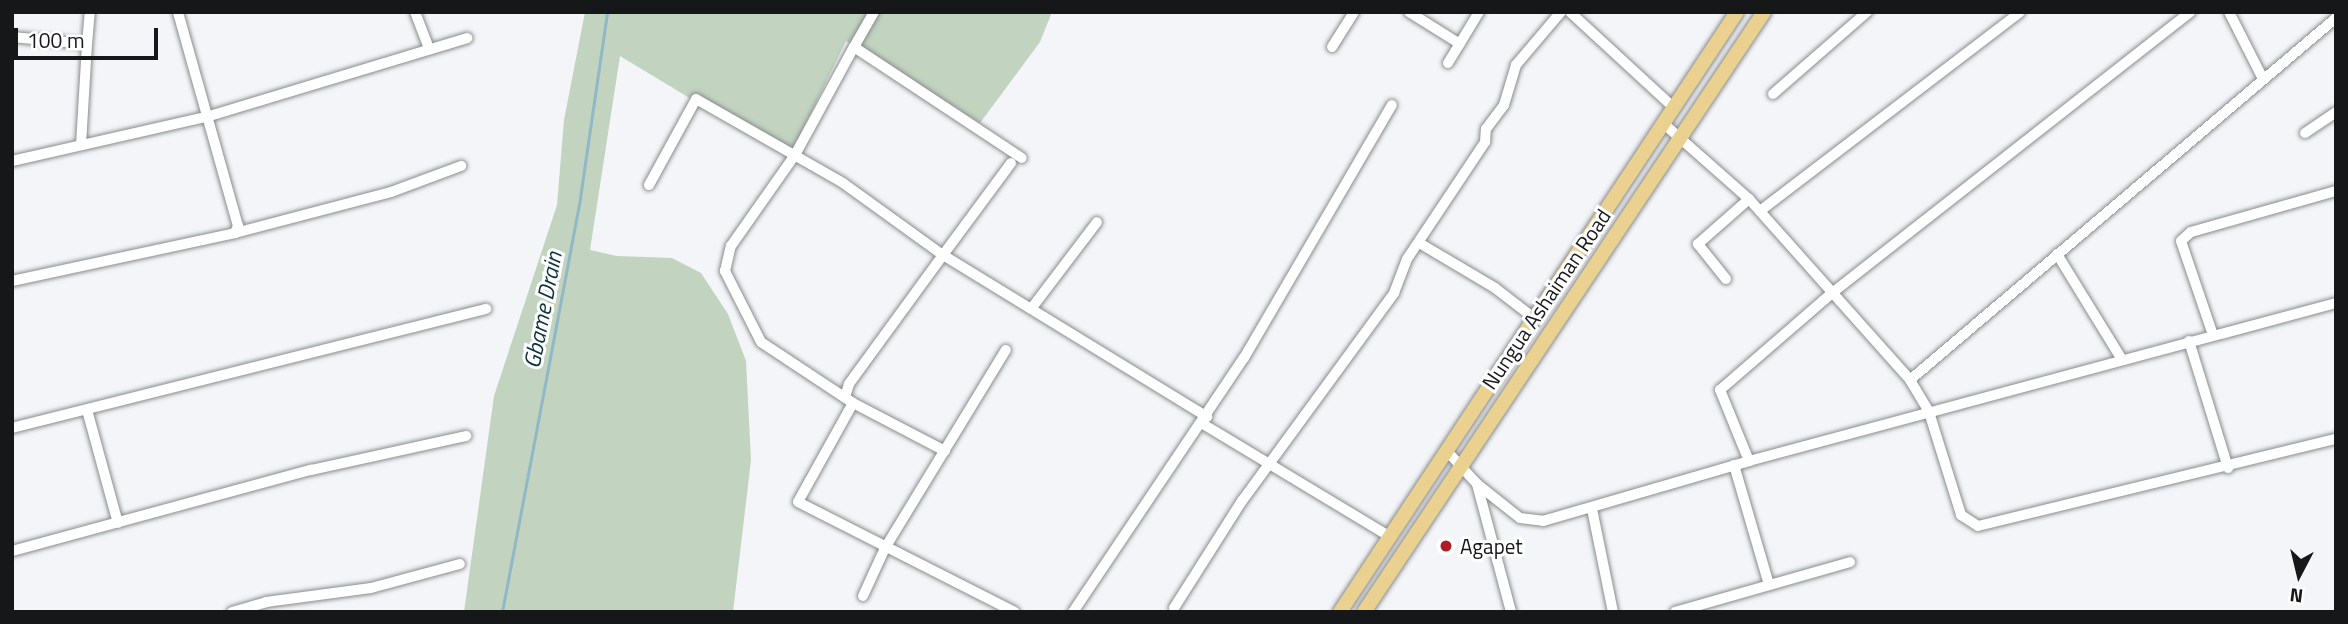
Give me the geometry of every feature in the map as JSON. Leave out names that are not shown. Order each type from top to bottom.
[{"type":"main road","name":"Nungua Ashaiman Road","points":[[1340,612],[1738,12]]},
{"type":"main road","name":"Nungua Ashaiman Road","points":[[1364,612],[1764,12]]},
{"type":"street","points":[[81,144],[90,12]]},
{"type":"street","points":[[178,12],[238,226],[235,233]]},
{"type":"street","points":[[415,12],[429,49]]},
{"type":"street","points":[[874,12],[795,155],[731,246],[725,271],[761,342],[849,400],[945,451]]},
{"type":"street","points":[[1332,47],[1354,12]]},
{"type":"street","points":[[1409,12],[1460,44]]},
{"type":"street","points":[[1448,63],[1479,12]]},
{"type":"street","points":[[1174,608],[1270,462],[1385,306],[1403,267],[1421,244],[1485,142],[1486,129],[1504,105],[1517,65],[1561,12]]},
{"type":"street","points":[[1570,12],[1674,107]]},
{"type":"street","points":[[1773,94],[1867,12]]},
{"type":"street","points":[[1760,211],[2020,12]]},
{"type":"street","points":[[1749,461],[1720,390],[1832,293],[2176,16],[2191,12]]},
{"type":"street","points":[[2228,12],[2263,79]]},
{"type":"street","points":[[1910,380],[2336,18]]},
{"type":"street","points":[[12,37],[87,44]]},
{"type":"street","points":[[12,161],[206,117],[467,38]]},
{"type":"street","points":[[854,47],[1023,158]]},
{"type":"street","points":[[649,185],[696,99],[844,183],[943,256],[1389,536]]},
{"type":"street","points":[[1073,612],[1205,420],[1392,105]]},
{"type":"street","points":[[2305,133],[2336,111]]},
{"type":"street","points":[[1664,123],[1683,135],[1749,199],[1910,380],[1929,412],[1961,515],[1978,526],[2228,468],[2336,439]]},
{"type":"street","points":[[1011,163],[849,384],[849,400],[799,502],[1015,612]]},
{"type":"street","points":[[12,281],[235,233],[391,192],[461,166]]},
{"type":"street","points":[[2213,335],[2181,241],[2191,232],[2336,191]]},
{"type":"street","points":[[1726,279],[1698,244],[1749,199]]},
{"type":"street","points":[[1031,310],[1097,222]]},
{"type":"street","points":[[1421,244],[1495,288],[1534,318]]},
{"type":"street","points":[[2057,254],[2121,358]]},
{"type":"street","points":[[1446,450],[1477,484],[1527,521],[1592,509],[1734,465],[2121,358],[2336,303]]},
{"type":"street","points":[[12,428],[486,309]]},
{"type":"street","points":[[2189,341],[2228,468]]},
{"type":"street","points":[[863,596],[885,548],[1006,350]]},
{"type":"street","points":[[87,410],[118,523]]},
{"type":"street","points":[[12,551],[311,470],[466,436]]},
{"type":"street","points":[[1734,465],[1769,585]]},
{"type":"street","points":[[1477,484],[1510,611]]},
{"type":"street","points":[[1592,509],[1614,612]]},
{"type":"street","points":[[1675,612],[1850,562]]},
{"type":"street","points":[[232,612],[266,602],[372,587],[460,564]]},
{"type":"green space","points":[[585,12],[1052,12],[1040,42],[980,123],[846,41],[789,158],[620,56],[590,250],[617,256],[672,258],[701,273],[728,314],[746,361],[751,460],[733,612],[464,612],[494,396],[557,205],[564,120]]},
{"type":"waterway","name":"Gbame Drain","points":[[502,612],[580,198],[607,12]]},
{"type":"place","name":"Agapet","points":[[1446,546]]}]
